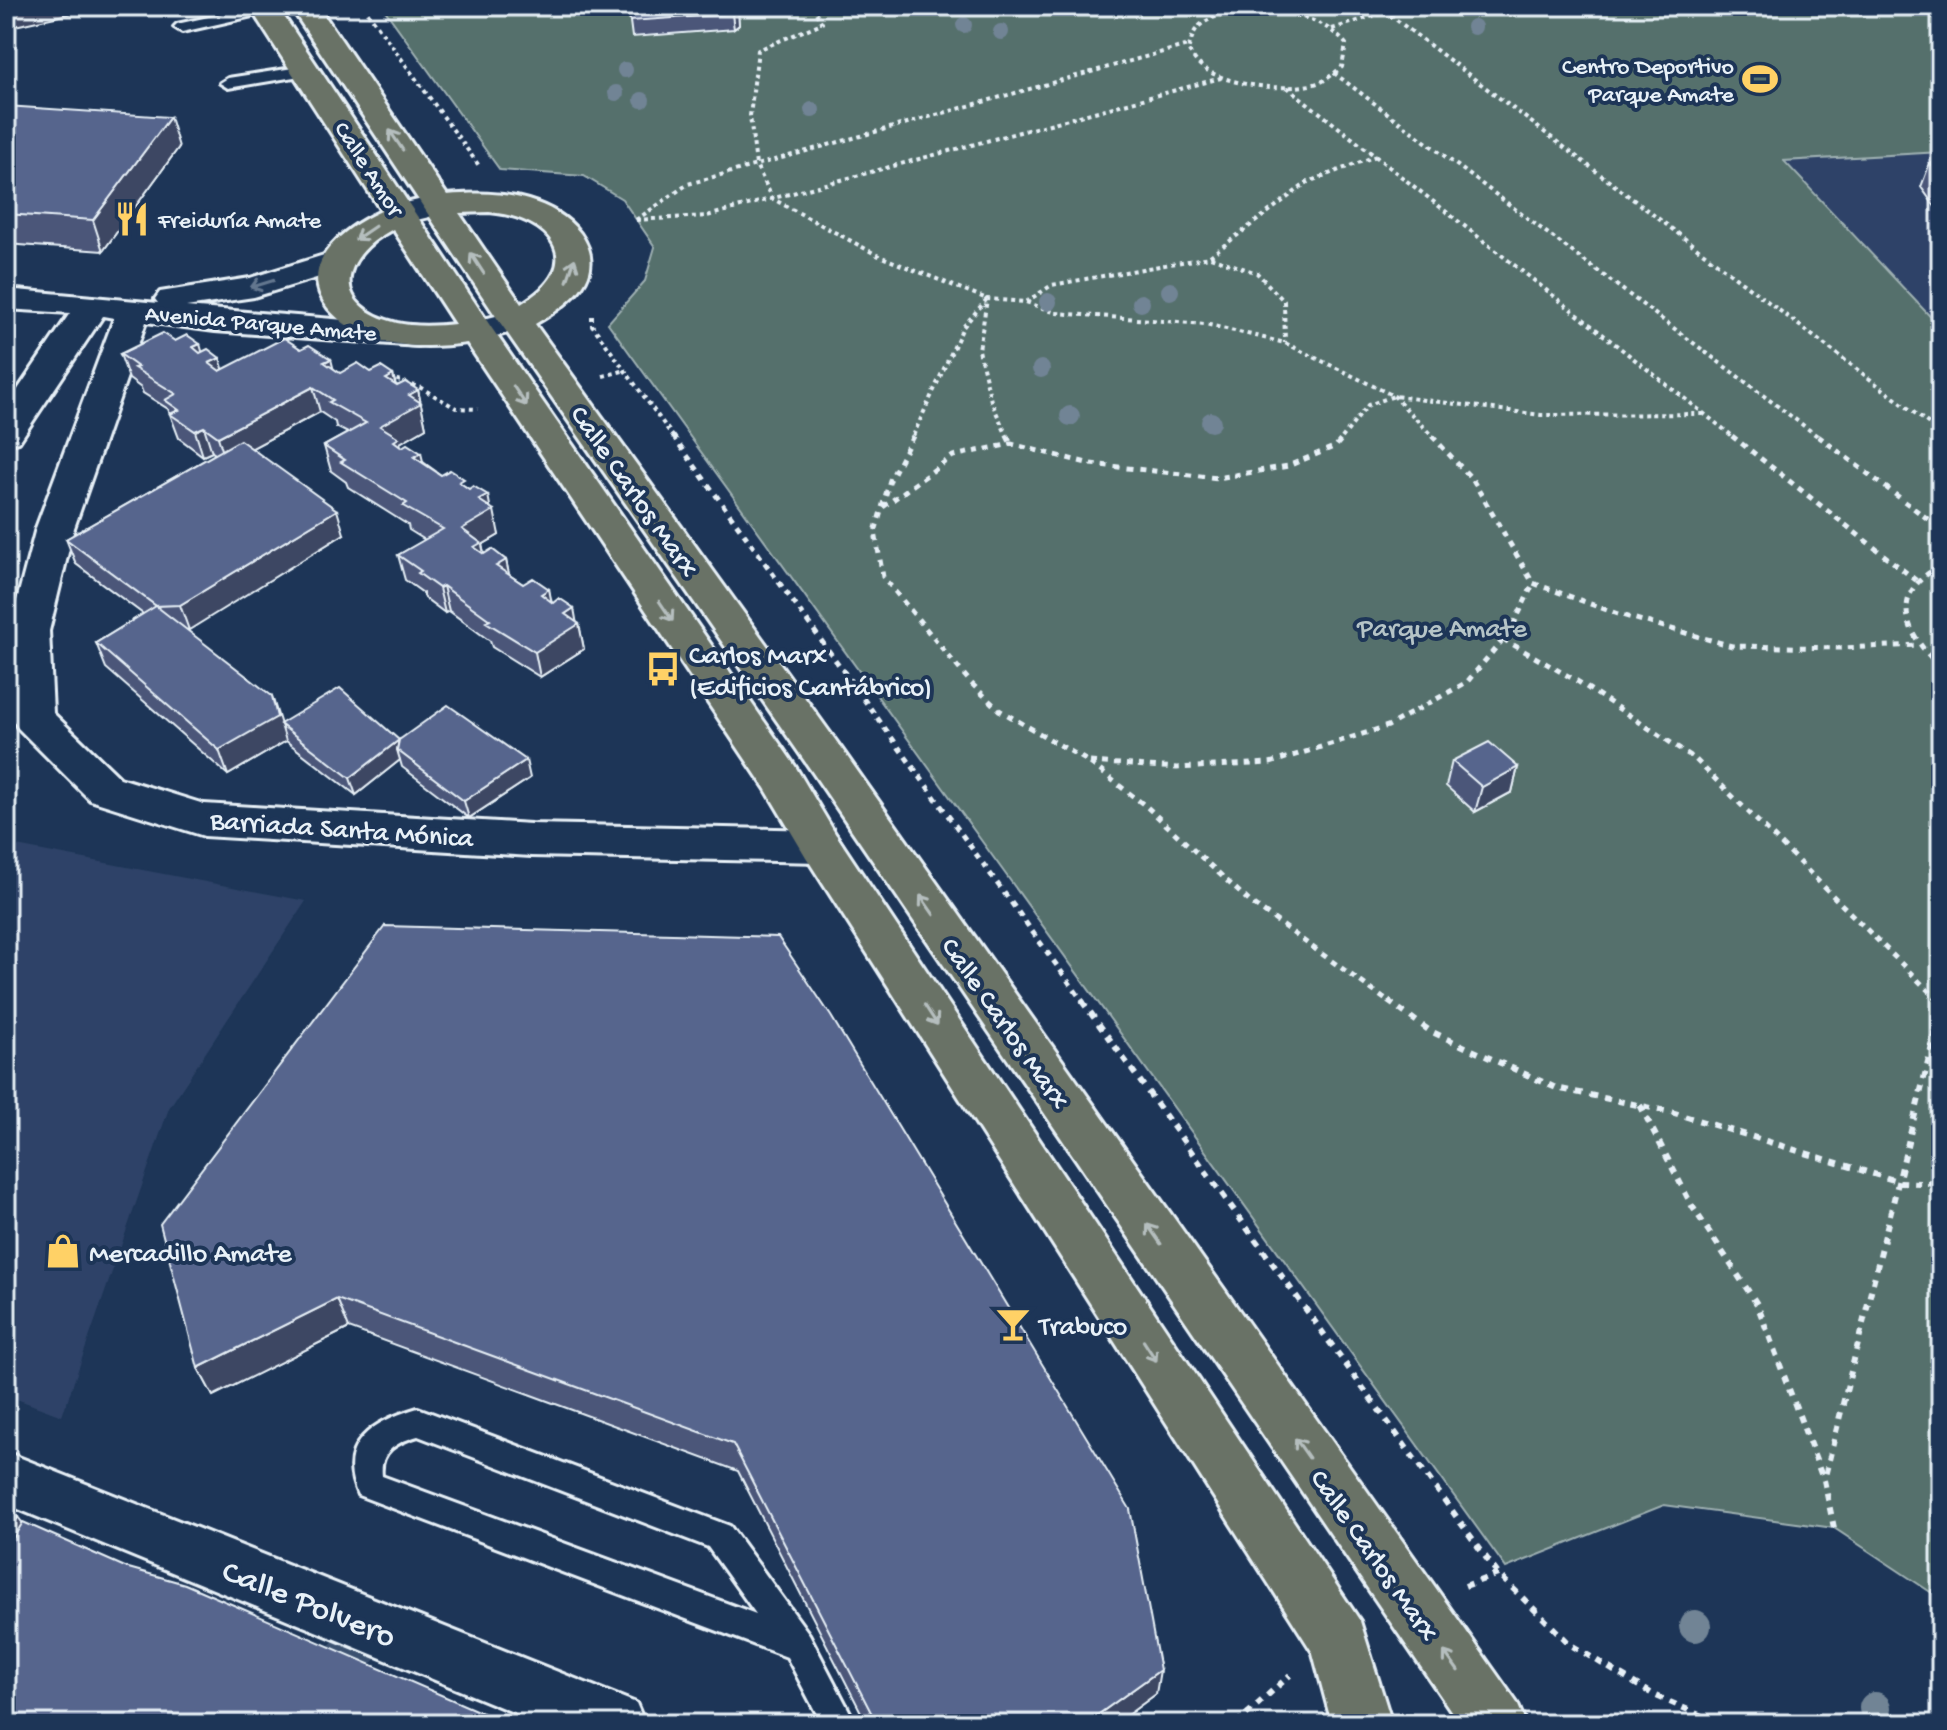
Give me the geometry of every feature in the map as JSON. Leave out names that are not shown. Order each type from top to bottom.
[{"type":"main road","name":"Calle Amor","points":[[304,6],[439,205],[496,326]]},
{"type":"main road","name":"Calle Amor","points":[[264,8],[400,214],[496,326]]},
{"type":"main road","points":[[400,214],[373,227],[351,243],[337,261],[331,282],[335,293],[339,303],[359,320],[390,332],[427,337],[496,326],[548,303],[569,281],[576,258],[568,236],[548,219],[517,207],[480,202],[439,205]]},
{"type":"main road","name":"Calle Carlos Marx","points":[[496,326],[821,846],[1339,1641],[1362,1724]]},
{"type":"main road","name":"Calle Carlos Marx","points":[[496,326],[826,759],[1362,1536],[1496,1724]]},
{"type":"street","points":[[400,214],[439,205]]},
{"type":"street","name":"Avenida Parque Amate","points":[[114,308],[254,287],[337,261]]},
{"type":"street","name":"Avenida Parque Amate","points":[[6,299],[215,321],[427,337]]},
{"type":"street","points":[[6,434],[59,352],[114,308]]},
{"type":"street","name":"Barriada Santa Mónica","points":[[114,308],[108,374],[55,528],[29,631],[33,718],[105,789],[204,820],[531,840],[821,846]]},
{"type":"street","name":"Calle Polvero","points":[[6,1478],[615,1724]]},
{"type":"lane","points":[[182,27],[264,8]]},
{"type":"lane","points":[[228,83],[306,71]]},
{"type":"lane","points":[[798,1645],[369,1485],[365,1472],[373,1444],[391,1429],[418,1422],[719,1536],[798,1645],[840,1724]]},
{"type":"path","points":[[363,6],[486,175]]},
{"type":"path","points":[[812,6],[822,23],[758,50],[750,116],[756,165],[773,199],[879,256],[987,299],[1026,302],[1056,313],[1205,324],[1285,343],[1394,396],[1541,415],[1705,414]]},
{"type":"path","points":[[1199,6],[1216,17]]},
{"type":"path","points":[[1259,6],[1264,10]]},
{"type":"path","points":[[1332,29],[1386,12],[1395,6]]},
{"type":"path","points":[[1264,10],[1295,14],[1332,29],[1346,44],[1342,67],[1321,80],[1287,87],[1265,87],[1221,78],[1197,63],[1188,45],[1192,34],[1216,17],[1264,10]]},
{"type":"path","points":[[1386,12],[1941,433]]},
{"type":"path","points":[[1188,45],[688,184],[636,220],[707,216],[1221,78]]},
{"type":"path","points":[[1334,73],[1941,529]]},
{"type":"path","points":[[1287,87],[1917,581]]},
{"type":"path","points":[[1026,302],[1052,285],[1210,257],[1308,182],[1376,156]]},
{"type":"path","points":[[1210,257],[1257,273],[1284,301],[1285,343]]},
{"type":"path","points":[[987,299],[979,350],[991,401],[1011,444]]},
{"type":"path","points":[[987,299],[963,327],[933,398],[890,480],[875,532],[883,577],[971,683],[999,710],[1089,762],[1147,807],[1250,902],[1430,1031],[1556,1088],[1671,1112],[1900,1182],[1941,1184]]},
{"type":"path","points":[[592,311],[592,325],[1498,1574],[1571,1645],[1654,1695],[1720,1724]]},
{"type":"path","points":[[882,507],[953,456],[1011,444],[1091,464],[1218,478],[1288,466],[1336,446],[1368,405],[1394,396]]},
{"type":"path","points":[[1394,396],[1472,479],[1533,583],[1618,614],[1732,646],[1840,648],[1919,645]]},
{"type":"path","points":[[1941,566],[1917,581],[1908,594],[1905,610],[1909,627],[1919,645],[1941,667]]},
{"type":"path","points":[[1089,762],[1177,768],[1270,763],[1388,726],[1467,682],[1503,639],[1533,583]]},
{"type":"path","points":[[1503,639],[1577,681],[1694,758],[1941,1003]]},
{"type":"path","points":[[1824,1480],[1941,1010]]},
{"type":"path","points":[[1640,1105],[1692,1206],[1757,1304],[1824,1480],[1834,1528]]},
{"type":"path","points":[[1454,1589],[1498,1574]]},
{"type":"path","points":[[1236,1724],[1294,1671]]},
{"type":"shaded area","points":[[1941,152],[1941,328],[1783,160]]},
{"type":"shaded area","name":"Mercadillo Amate","points":[[6,844],[306,901],[169,1108],[62,1416],[6,1395]]},
{"type":"green space","name":"Parque Amate","points":[[382,6],[1941,6],[1941,152],[1784,161],[1941,328],[1941,1599],[1834,1528],[1664,1505],[1506,1568],[608,323],[645,281],[655,247],[622,199],[584,176],[500,170]]},
{"type":"building","points":[[628,6],[737,6],[738,9],[732,14],[630,21]]},
{"type":"building","points":[[6,106],[170,117],[93,220],[6,214]]},
{"type":"building","points":[[1930,163],[1941,163],[1941,179]]},
{"type":"building","points":[[163,333],[175,341],[187,335],[200,344],[193,347],[200,353],[208,349],[220,358],[209,363],[220,371],[284,338],[301,349],[309,345],[331,359],[324,362],[340,373],[358,363],[371,372],[381,367],[393,375],[386,379],[397,386],[405,382],[418,390],[409,395],[421,403],[380,426],[399,438],[394,441],[402,447],[407,444],[421,453],[414,457],[441,475],[450,470],[464,479],[459,482],[469,489],[473,486],[488,495],[479,500],[494,510],[462,529],[481,543],[474,547],[484,554],[492,549],[506,560],[496,566],[523,584],[533,578],[549,589],[541,594],[553,603],[559,598],[574,608],[565,614],[579,624],[535,652],[486,622],[490,620],[443,586],[439,588],[418,573],[421,571],[398,555],[443,529],[403,506],[407,503],[341,462],[345,460],[324,446],[366,423],[329,402],[333,400],[313,387],[218,437],[204,427],[195,431],[170,414],[179,410],[165,400],[176,394],[134,368],[138,367],[120,354]]},
{"type":"building","points":[[240,440],[337,510],[180,605],[156,606],[66,539]]},
{"type":"building","points":[[156,606],[272,696],[277,717],[219,750],[96,643]]},
{"type":"building","points":[[340,688],[399,740],[350,778],[280,724]]},
{"type":"building","points":[[448,705],[526,760],[464,801],[397,750],[399,740]]},
{"type":"building","points":[[1489,742],[1518,767],[1482,787],[1452,761]]},
{"type":"building","points":[[385,926],[778,937],[831,1016],[1130,1509],[1160,1670],[1085,1724],[877,1724],[733,1444],[337,1299],[198,1368],[160,1224]]},
{"type":"building","points":[[6,1511],[18,1517],[6,1537]]},
{"type":"building","points":[[23,1522],[125,1567],[185,1584],[508,1724],[6,1724],[6,1550]]},
{"type":"tunnel","points":[[298,1724],[340,1665],[377,1628]]},
{"type":"place","name":"Centro Deportivo Parque Amate","points":[[1760,79]]},
{"type":"place","name":"Freiduría Amate","points":[[132,219]]},
{"type":"place","name":"Carlos Marx (Edificios Cantábrico)","points":[[663,669]]},
{"type":"place","name":"Mercadillo Amate","points":[[63,1251]]},
{"type":"place","name":"Trabuco","points":[[1013,1324]]}]
